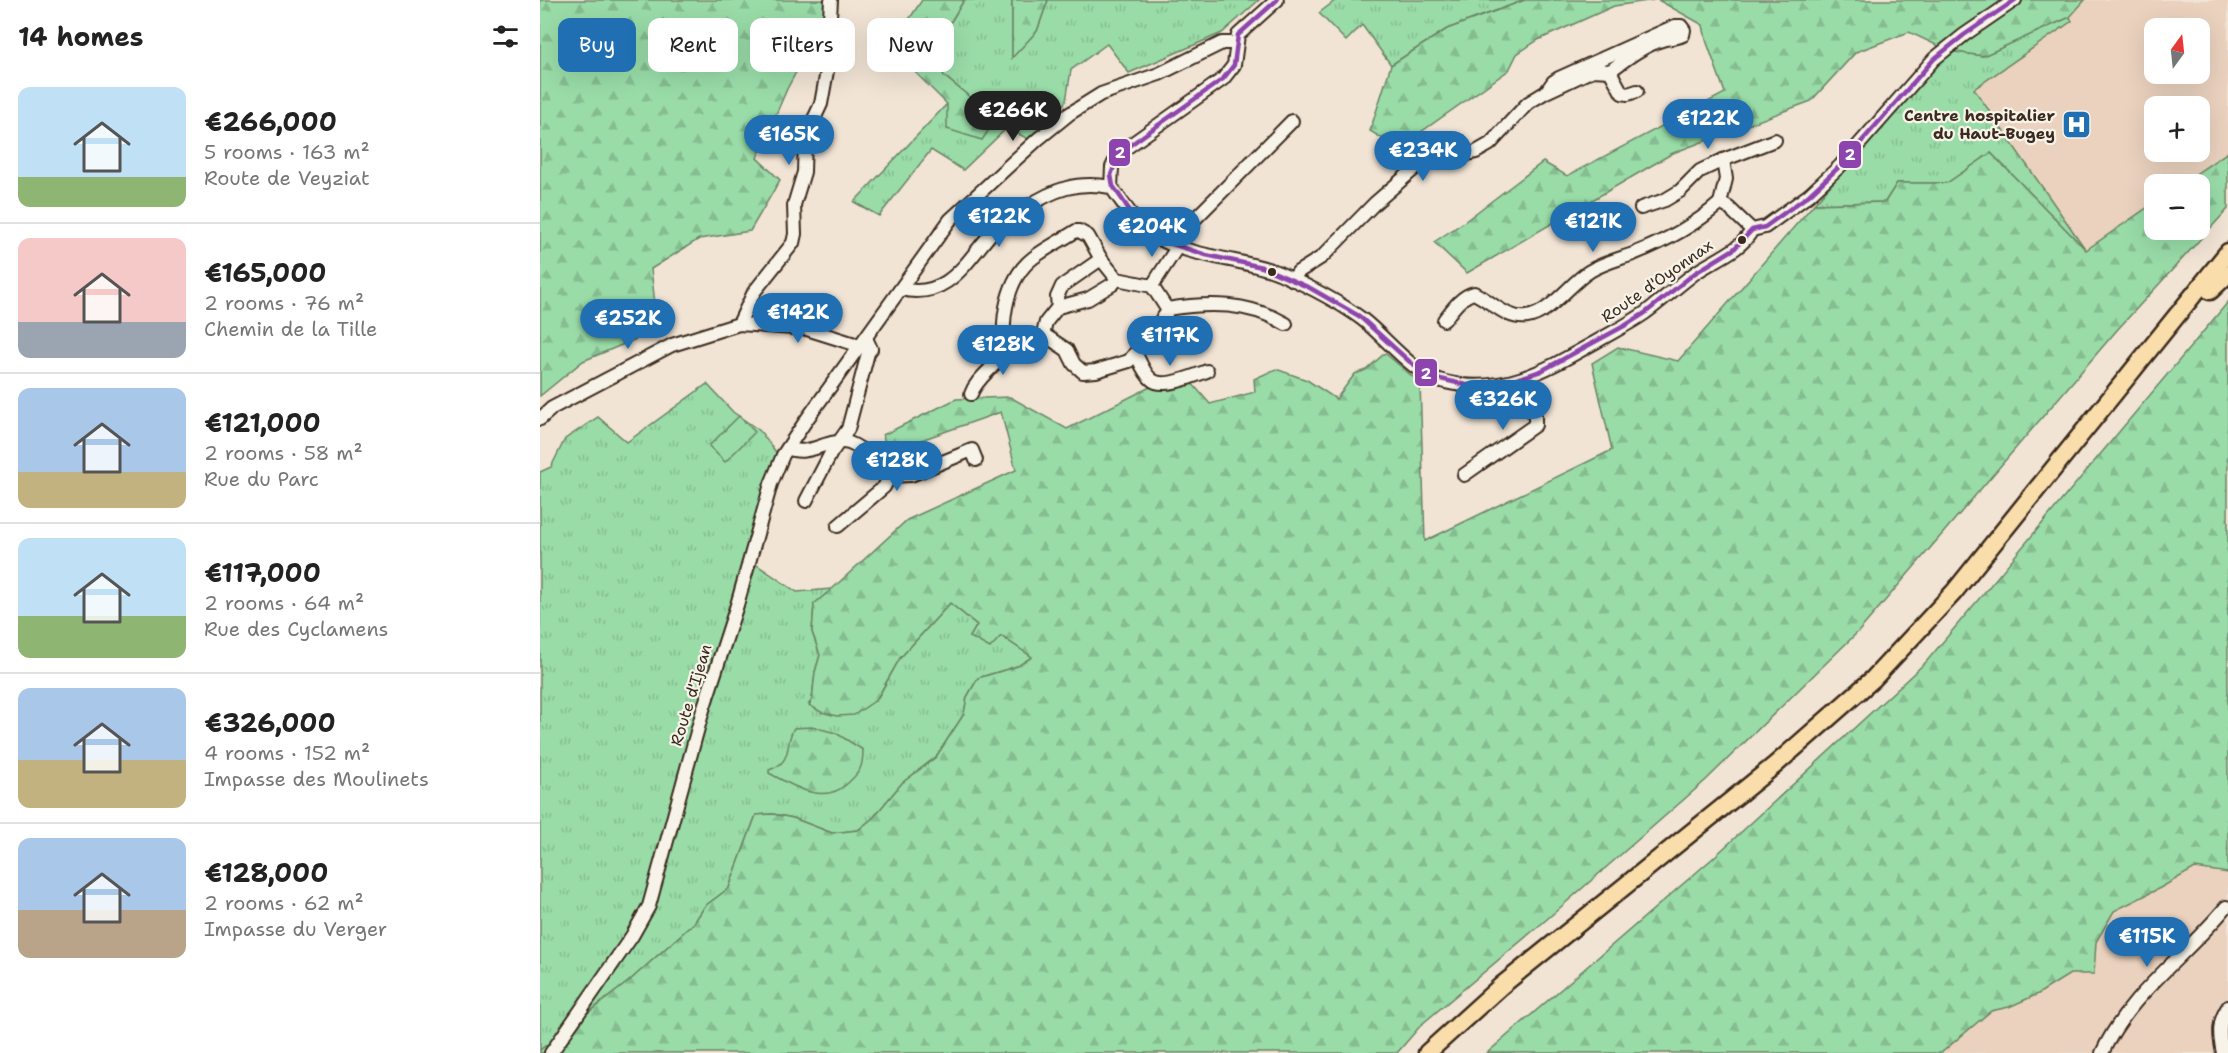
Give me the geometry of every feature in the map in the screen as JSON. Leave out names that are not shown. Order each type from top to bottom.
[{"type":"highway","points":[[2182,309],[2228,244]]},
{"type":"highway","points":[[1427,1053],[1501,986],[1774,765],[1873,679],[1961,583],[2228,252]]},
{"type":"highway","points":[[1442,1053],[1509,994],[1818,743],[1892,675],[1969,591],[2210,291],[2228,272]]},
{"type":"street","points":[[739,324],[754,292],[793,243],[794,206],[804,172],[805,138],[820,104],[827,71],[831,0]]},
{"type":"street","points":[[901,289],[914,292],[946,283],[958,274],[1007,218],[1048,194],[1070,186],[1091,184],[1112,187],[1112,167],[1119,153],[1223,79],[1234,65],[1238,35],[1277,0]]},
{"type":"street","name":"Route d'Oyonnax","points":[[1112,187],[1139,224],[1154,235],[1174,245],[1262,267],[1293,280],[1359,317],[1409,361],[1433,377],[1444,382],[1466,385],[1484,386],[1515,382],[1533,376],[1566,359],[1644,314],[1696,273],[1734,249],[1752,230],[1765,228],[1809,195],[1840,166],[1934,59],[2015,0]]},
{"type":"street","points":[[1293,280],[1298,272],[1322,257],[1375,203],[1420,164],[1432,158],[1464,155],[1490,144],[1528,103],[1546,92],[1593,70],[1610,71],[1630,55],[1666,39],[1676,39],[1683,35],[1684,30],[1681,26],[1675,26],[1584,65],[1552,82],[1546,92]]},
{"type":"street","name":"Route d'Ijean","points":[[551,1053],[632,936],[649,906],[703,710],[737,605],[771,484],[788,448],[950,220],[1038,139],[1101,94],[1160,74],[1222,43],[1236,43]]},
{"type":"street","points":[[1610,71],[1622,93],[1637,91]]},
{"type":"street","points":[[1152,286],[1174,245],[1292,121]]},
{"type":"street","points":[[1641,208],[1665,200],[1680,191],[1700,171],[1775,140]]},
{"type":"street","points":[[1444,320],[1469,294],[1474,293],[1505,313],[1515,317],[1529,317],[1547,307],[1589,271],[1673,237],[1700,220],[1720,203],[1726,178],[1723,160]]},
{"type":"street","points":[[1720,203],[1729,208],[1752,230]]},
{"type":"street","points":[[971,394],[974,384],[1003,355],[1007,301],[1016,278],[1032,259],[1079,231],[1088,236],[1101,259],[1117,279],[1152,286],[1167,309],[1166,314],[1136,354],[1125,363],[1096,371],[1083,372],[1074,364],[1066,350],[1043,334]]},
{"type":"street","points":[[1058,307],[1057,297],[1062,286],[1101,259]]},
{"type":"street","points":[[1043,334],[1046,322],[1058,307],[1088,299],[1113,284],[1117,279]]},
{"type":"street","points":[[1167,309],[1199,304],[1251,308],[1271,315],[1286,324]]},
{"type":"street","points":[[540,419],[552,408],[672,345],[739,324],[807,329],[863,342],[871,349],[851,419],[806,501]]},
{"type":"street","points":[[1005,348],[1043,334]]},
{"type":"street","points":[[1136,354],[1150,379],[1156,382],[1187,379],[1207,371]]},
{"type":"street","points":[[1464,475],[1535,425],[1535,416],[1515,382]]},
{"type":"street","points":[[788,448],[797,452],[840,442],[856,447],[889,470],[890,476],[884,487],[838,526]]},
{"type":"street","points":[[890,476],[911,475],[972,450],[976,460]]},
{"type":"street","points":[[2102,1053],[2119,1023],[2138,1000],[2208,929],[2226,907]]},
{"type":"street","points":[[2223,1053],[2219,1034],[2222,1018],[2228,1006]]},
{"type":"shaded area","name":"Centre hospitalier du Haut-Bugey","points":[[2085,0],[2228,0],[2228,152],[2196,174],[2144,174],[2144,210],[2086,250],[1974,88],[2071,21],[2070,17]]},
{"type":"shaded area","points":[[2195,868],[2228,873],[2228,1053],[1941,1053],[1991,1011],[2009,1007],[2038,994],[2070,974],[2094,974],[2096,942],[2114,911]]},
{"type":"green space","points":[[540,0],[835,0],[825,18],[750,18],[750,72],[796,72],[757,158],[780,180],[750,231],[699,239],[651,269],[658,330],[583,361],[540,396]]},
{"type":"green space","points":[[922,0],[964,0],[953,18],[910,18]]},
{"type":"green space","points":[[964,0],[1012,0],[1012,56],[1037,31],[1048,0],[1259,0],[1222,33],[1129,73],[1107,44],[1071,70],[1066,101],[1034,142],[1007,128],[963,170],[931,150],[879,216],[854,202],[947,104],[971,98],[942,72],[954,72],[953,18]]},
{"type":"green space","points":[[1012,0],[1048,0],[1037,31],[1012,58]]},
{"type":"green space","points":[[1336,0],[1525,0],[1447,29],[1391,65],[1362,25],[1346,41],[1319,13]]},
{"type":"green space","points":[[1525,0],[1654,0],[1614,6],[1538,40],[1517,54],[1509,70],[1398,148],[1370,131],[1391,65],[1447,29]]},
{"type":"green space","points":[[1658,0],[2085,0],[2070,17],[1983,56],[1949,51],[1909,32],[1856,52],[1811,101],[1673,153],[1467,273],[1434,242],[1543,162],[1567,176],[1725,93],[1703,25]]},
{"type":"green space","points":[[2070,17],[2072,21],[1974,89],[2086,250],[1991,153],[1947,183],[1897,183],[1885,202],[1814,204],[1949,51],[1983,56]]},
{"type":"green space","points":[[915,72],[942,72],[971,98],[992,125],[982,140],[947,129],[947,104]]},
{"type":"green space","points":[[2228,152],[2228,209],[2210,229],[2210,174],[2196,174]]},
{"type":"green space","points":[[1991,153],[2086,250],[2144,210],[2144,240],[2200,240],[2117,330],[1860,630],[1705,781],[1546,920],[1422,1024],[1397,1053],[540,1053],[540,1050],[628,982],[694,923],[705,906],[729,888],[756,815],[773,814],[793,818],[832,833],[858,830],[873,818],[902,783],[936,757],[964,714],[967,697],[978,678],[1018,666],[1032,657],[1001,636],[990,648],[970,637],[977,625],[950,603],[900,658],[876,700],[854,715],[837,716],[821,712],[809,705],[812,700],[815,672],[820,655],[812,632],[814,604],[907,520],[1016,470],[1001,412],[887,452],[883,435],[956,399],[1010,397],[1067,429],[1156,384],[1185,375],[1210,404],[1255,392],[1254,379],[1276,369],[1307,380],[1336,399],[1355,374],[1366,370],[1385,353],[1420,383],[1425,541],[1612,450],[1592,363],[1618,347],[1678,361],[1814,204],[1885,202],[1897,183],[1947,183]]},
{"type":"green space","points":[[2228,302],[2228,873],[2195,868],[2114,911],[2096,942],[2094,974],[2070,974],[2038,994],[2009,1007],[1991,1011],[1941,1053],[1487,1053],[1713,858],[1926,662]]},
{"type":"green space","points":[[707,384],[733,412],[760,431],[779,456],[748,559],[797,592],[832,589],[814,604],[812,632],[820,655],[815,672],[812,700],[809,704],[876,701],[900,658],[950,603],[977,625],[970,637],[1001,636],[1033,656],[1018,666],[978,678],[967,697],[964,714],[936,757],[902,783],[873,818],[858,830],[832,833],[793,818],[773,814],[756,815],[729,888],[705,906],[694,923],[628,982],[540,1050],[540,472],[551,467],[565,439],[598,417],[627,442]]},
{"type":"green space","points":[[739,416],[755,432],[725,462],[709,446]]},
{"type":"green space","points":[[813,727],[836,733],[863,750],[860,769],[839,790],[829,793],[809,792],[769,773],[769,770],[777,767],[785,757],[794,728]]},
{"type":"transit line","name":"2","points":[[1277,0],[1238,35],[1234,65],[1223,79],[1119,153],[1111,175],[1113,186],[1139,224],[1153,235],[1169,243],[1206,255],[1262,267],[1310,288],[1359,316],[1410,362],[1432,377],[1466,385],[1486,386],[1505,383],[1541,371],[1626,325],[1645,313],[1695,273],[1734,249],[1752,230],[1765,227],[1809,195],[1840,166],[1934,59],[2015,0]]},
{"type":"place","name":"Centre hospitalier du Haut-Bugey","points":[[2076,124]]}]
